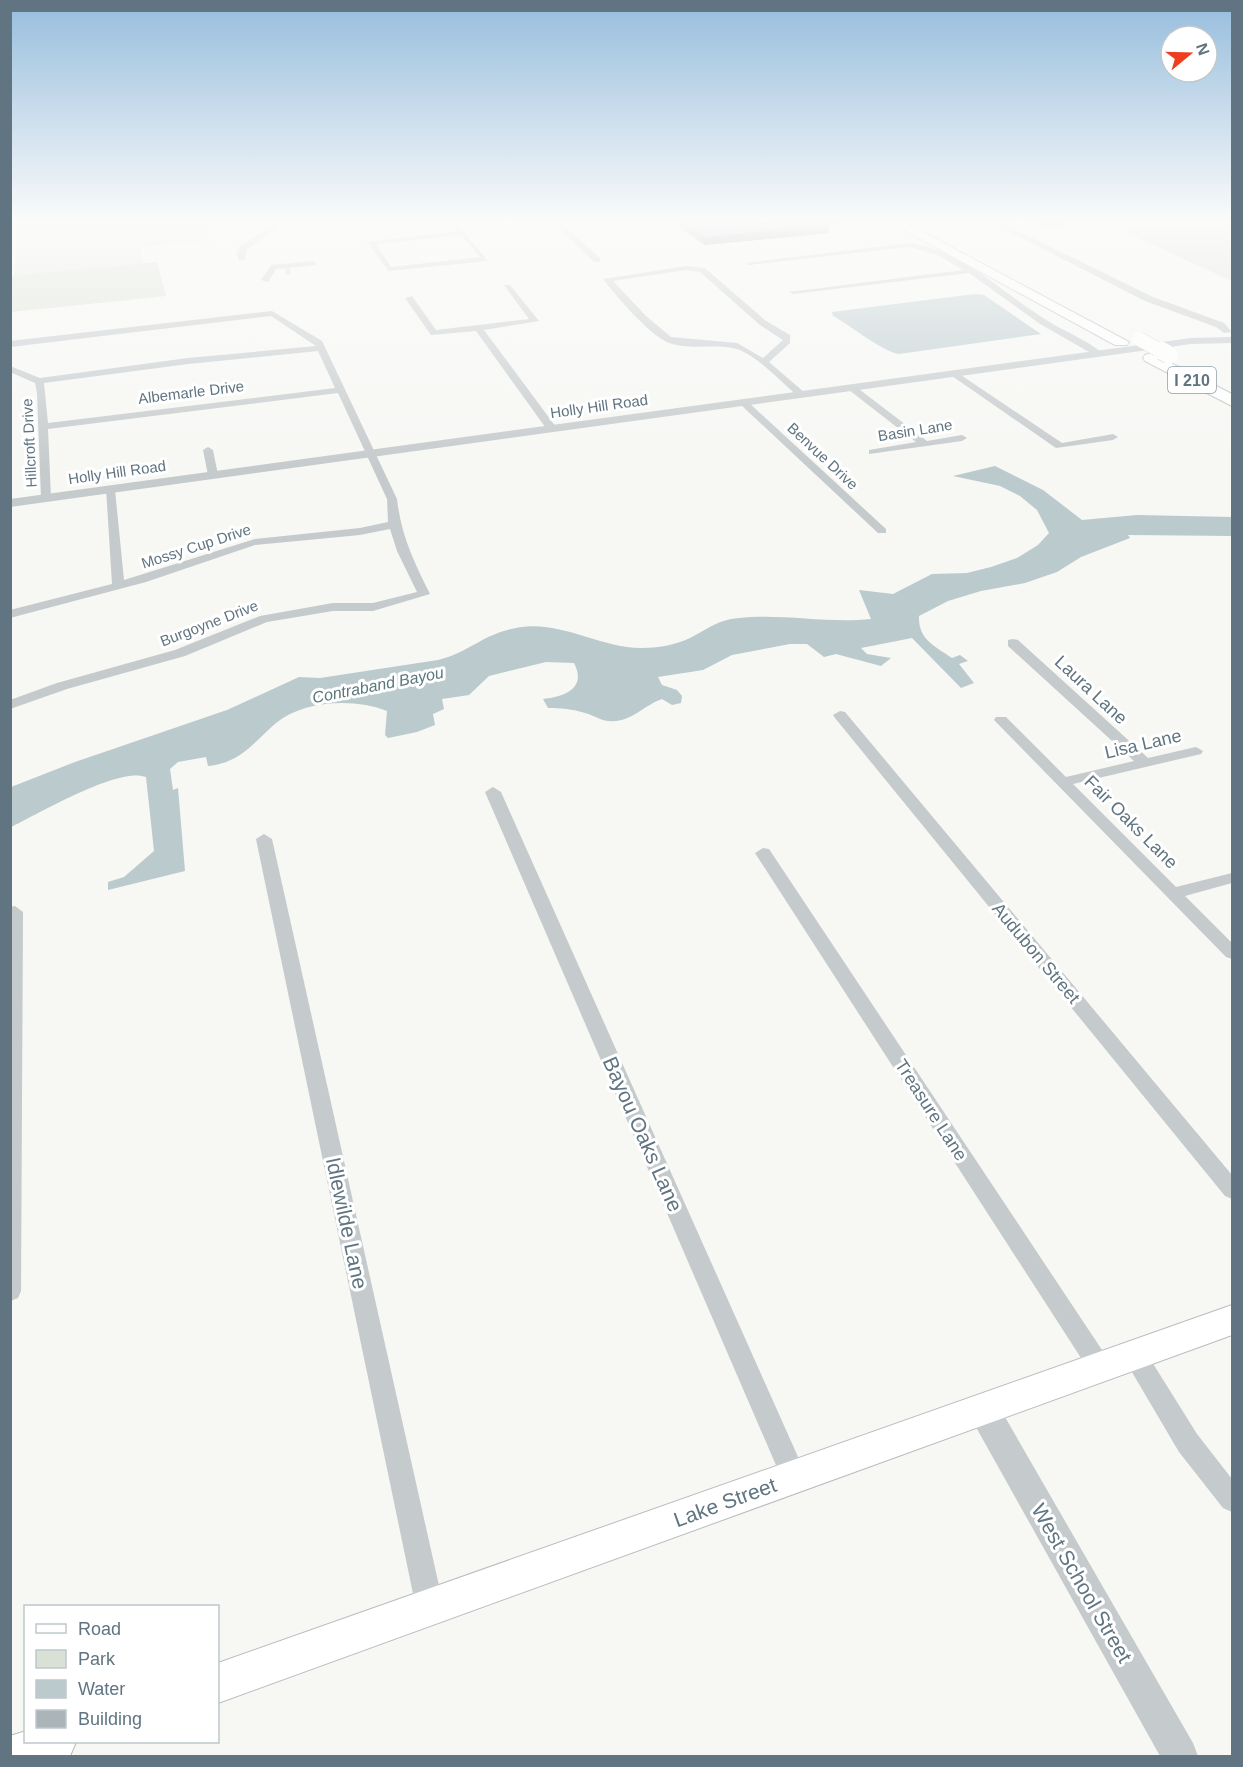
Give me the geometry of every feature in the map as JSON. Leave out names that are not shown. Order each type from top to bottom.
[{"type":"highway","name":"I 210","points":[[1052,305],[1233,401]]},
{"type":"highway","name":"I 210","points":[[1075,305],[1233,388]]},
{"type":"main road","name":"Lake Street","points":[[219,1683],[1233,1320]]},
{"type":"main road","points":[[13,1756],[52,1743]]},
{"type":"street","points":[[414,305],[434,333],[535,321],[522,305]]},
{"type":"street","points":[[633,305],[668,339],[687,344],[737,346],[750,351],[802,395]]},
{"type":"street","points":[[744,305],[755,316],[787,337],[787,341],[765,362]]},
{"type":"street","points":[[1020,305],[1043,322],[1099,354]]},
{"type":"street","points":[[1165,305],[1220,325],[1231,332]]},
{"type":"street","points":[[10,344],[272,313],[311,334],[321,348],[392,499],[394,524]]},
{"type":"street","points":[[478,328],[552,429]]},
{"type":"street","name":"Holly Hill Road","points":[[10,503],[1099,354],[1191,341],[1231,332]]},
{"type":"street","points":[[39,381],[180,362],[321,348]]},
{"type":"street","name":"Hillcroft Drive","points":[[10,369],[39,381],[45,426],[46,498]]},
{"type":"street","points":[[955,374],[1060,446],[1113,437]]},
{"type":"street","points":[[852,388],[925,444]]},
{"type":"street","name":"Albemarle Drive","points":[[45,426],[184,407],[341,390]]},
{"type":"street","name":"Benvue Drive","points":[[744,403],[882,531]]},
{"type":"street","name":"Basin Lane","points":[[873,452],[962,438]]},
{"type":"street","points":[[208,450],[213,475]]},
{"type":"street","points":[[110,489],[118,586]]},
{"type":"street","name":"Mossy Cup Drive","points":[[10,614],[118,586],[254,542],[296,535],[362,531],[394,524]]},
{"type":"street","name":"Burgoyne Drive","points":[[10,705],[63,686],[180,653],[264,619],[333,607],[373,607],[424,594],[403,551],[394,524]]},
{"type":"street","name":"Laura Lane","points":[[1013,643],[1145,763]]},
{"type":"street","name":"Audubon Street","points":[[840,715],[1233,1190]]},
{"type":"street","name":"Fair Oaks Lane","points":[[1001,720],[1233,952]]},
{"type":"street","name":"Lisa Lane","points":[[1064,782],[1196,752]]},
{"type":"street","name":"Bayou Oaks Lane","points":[[493,792],[794,1477]]},
{"type":"street","name":"Idlewilde Lane","points":[[264,839],[430,1608]]},
{"type":"street","name":"Treasure Lane","points":[[763,853],[1100,1367]]},
{"type":"street","points":[[1174,893],[1233,878]]},
{"type":"street","points":[[10,1291],[15,912]]},
{"type":"street","points":[[1134,1354],[1188,1443],[1233,1499]]},
{"type":"street","name":"West School Street","points":[[983,1409],[1180,1756]]},
{"type":"green space","points":[[11,305],[74,305],[11,312]]},
{"type":"water","points":[[884,305],[999,305],[1041,334],[899,354],[875,343],[833,316],[832,312]]},
{"type":"water","name":"Contraband Bayou","points":[[995,466],[1043,490],[1082,520],[1137,515],[1232,517],[1232,536],[1128,535],[1130,538],[1081,557],[1057,572],[1025,583],[981,591],[948,601],[919,616],[921,631],[929,642],[952,658],[960,655],[968,661],[959,664],[974,683],[961,688],[912,638],[861,648],[867,654],[891,658],[881,666],[836,654],[824,657],[807,644],[790,644],[732,655],[703,670],[658,677],[662,685],[677,690],[682,696],[681,703],[672,705],[662,699],[628,718],[612,721],[576,711],[548,708],[543,699],[559,696],[572,690],[578,679],[574,663],[546,662],[489,676],[469,695],[442,699],[444,709],[433,714],[435,725],[417,732],[388,738],[385,735],[387,711],[360,704],[330,704],[287,715],[245,751],[229,761],[208,766],[206,757],[178,762],[170,769],[173,790],[178,788],[185,871],[108,890],[108,882],[124,877],[154,851],[146,777],[134,775],[117,778],[78,793],[11,827],[11,787],[75,762],[227,710],[299,677],[320,678],[438,660],[460,652],[497,633],[522,627],[553,628],[611,644],[647,648],[678,643],[715,624],[731,619],[766,617],[871,619],[859,590],[893,594],[932,574],[967,573],[991,567],[1017,558],[1038,545],[1049,533],[1037,510],[1020,496],[1000,486],[953,476]]}]
